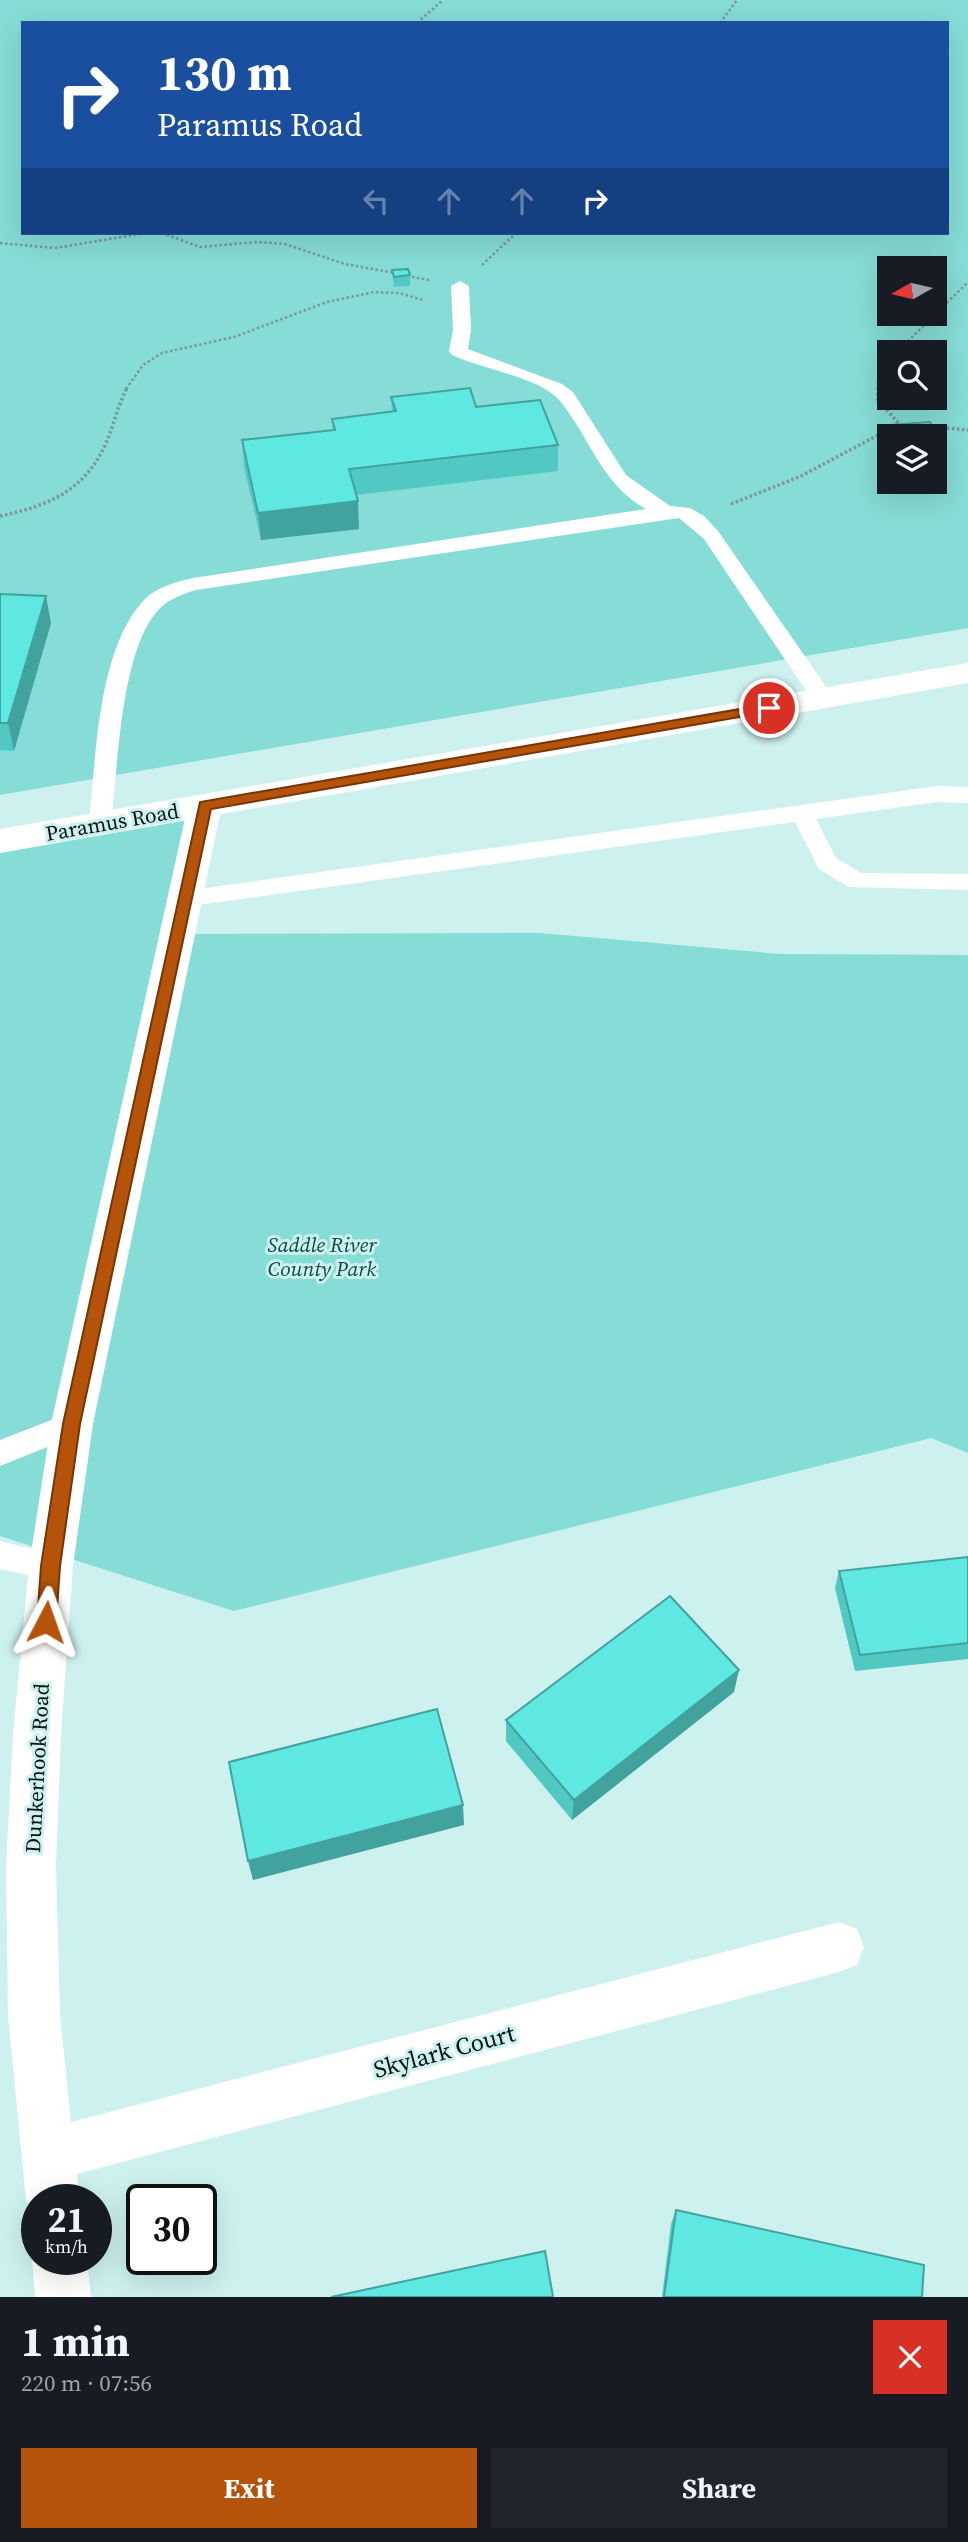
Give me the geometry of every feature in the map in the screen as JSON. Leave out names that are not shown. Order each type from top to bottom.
[{"type":"street","name":"Paramus Road","points":[[0,841],[968,673]]},
{"type":"street","name":"Dunkerhook Road","points":[[51,2177],[34,2015],[31,1866],[37,1734],[51,1566],[72,1424],[205,806]]},
{"type":"street","name":"Skylark Court","points":[[51,2177],[839,1947]]},
{"type":"street","points":[[61,2275],[63,2297]]},
{"type":"lane","points":[[460,285],[462,330],[458,351],[491,367],[555,387],[566,396],[619,479],[646,501],[666,512]]},
{"type":"lane","points":[[100,824],[120,673],[136,630],[150,606],[162,596],[193,584],[666,512],[682,512],[697,520],[711,535],[823,699]]},
{"type":"lane","points":[[184,899],[803,815],[937,794],[968,795]]},
{"type":"lane","points":[[803,815],[827,863],[857,881],[968,882]]},
{"type":"lane","points":[[0,1453],[72,1424]]},
{"type":"lane","points":[[0,1555],[51,1566]]},
{"type":"path","points":[[418,21],[443,0]]},
{"type":"path","points":[[721,21],[737,0]]},
{"type":"path","points":[[0,243],[39,250],[80,248],[137,235]]},
{"type":"path","points":[[167,235],[200,247],[257,242],[285,244],[345,264],[460,285],[514,235]]},
{"type":"path","points":[[909,340],[968,282]]},
{"type":"path","points":[[0,516],[43,506],[84,481],[99,462],[122,395],[134,374],[146,362],[165,352],[234,337],[337,299],[379,292],[407,293],[426,301],[462,330]]},
{"type":"path","points":[[887,410],[899,424]]},
{"type":"path","points":[[947,428],[968,430]]},
{"type":"path","points":[[727,506],[801,476],[877,437]]},
{"type":"green space","points":[[0,0],[968,0],[968,628],[0,795]]},
{"type":"green space","name":"Saddle River County Park","points":[[205,805],[177,934],[540,933],[780,954],[968,955],[968,1453],[931,1438],[234,1611],[0,1536],[0,841]]},
{"type":"building","points":[[408,269],[410,275],[394,277],[392,270]]},
{"type":"building","points":[[470,388],[476,407],[540,400],[558,445],[349,469],[358,501],[258,513],[242,440],[335,430],[332,419],[396,411],[391,397]]},
{"type":"building","points":[[0,594],[46,596],[8,723],[0,723]]},
{"type":"building","points":[[968,1557],[968,1643],[860,1655],[839,1571]]},
{"type":"building","points":[[670,1596],[739,1670],[574,1800],[506,1720]]},
{"type":"building","points":[[437,1709],[463,1805],[248,1861],[229,1762]]},
{"type":"building","points":[[676,2210],[924,2265],[922,2297],[664,2297]]},
{"type":"building","points":[[545,2251],[553,2297],[331,2297]]},
{"type":"route","points":[[46,1622],[51,1566],[72,1424],[205,806],[769,708]]}]
